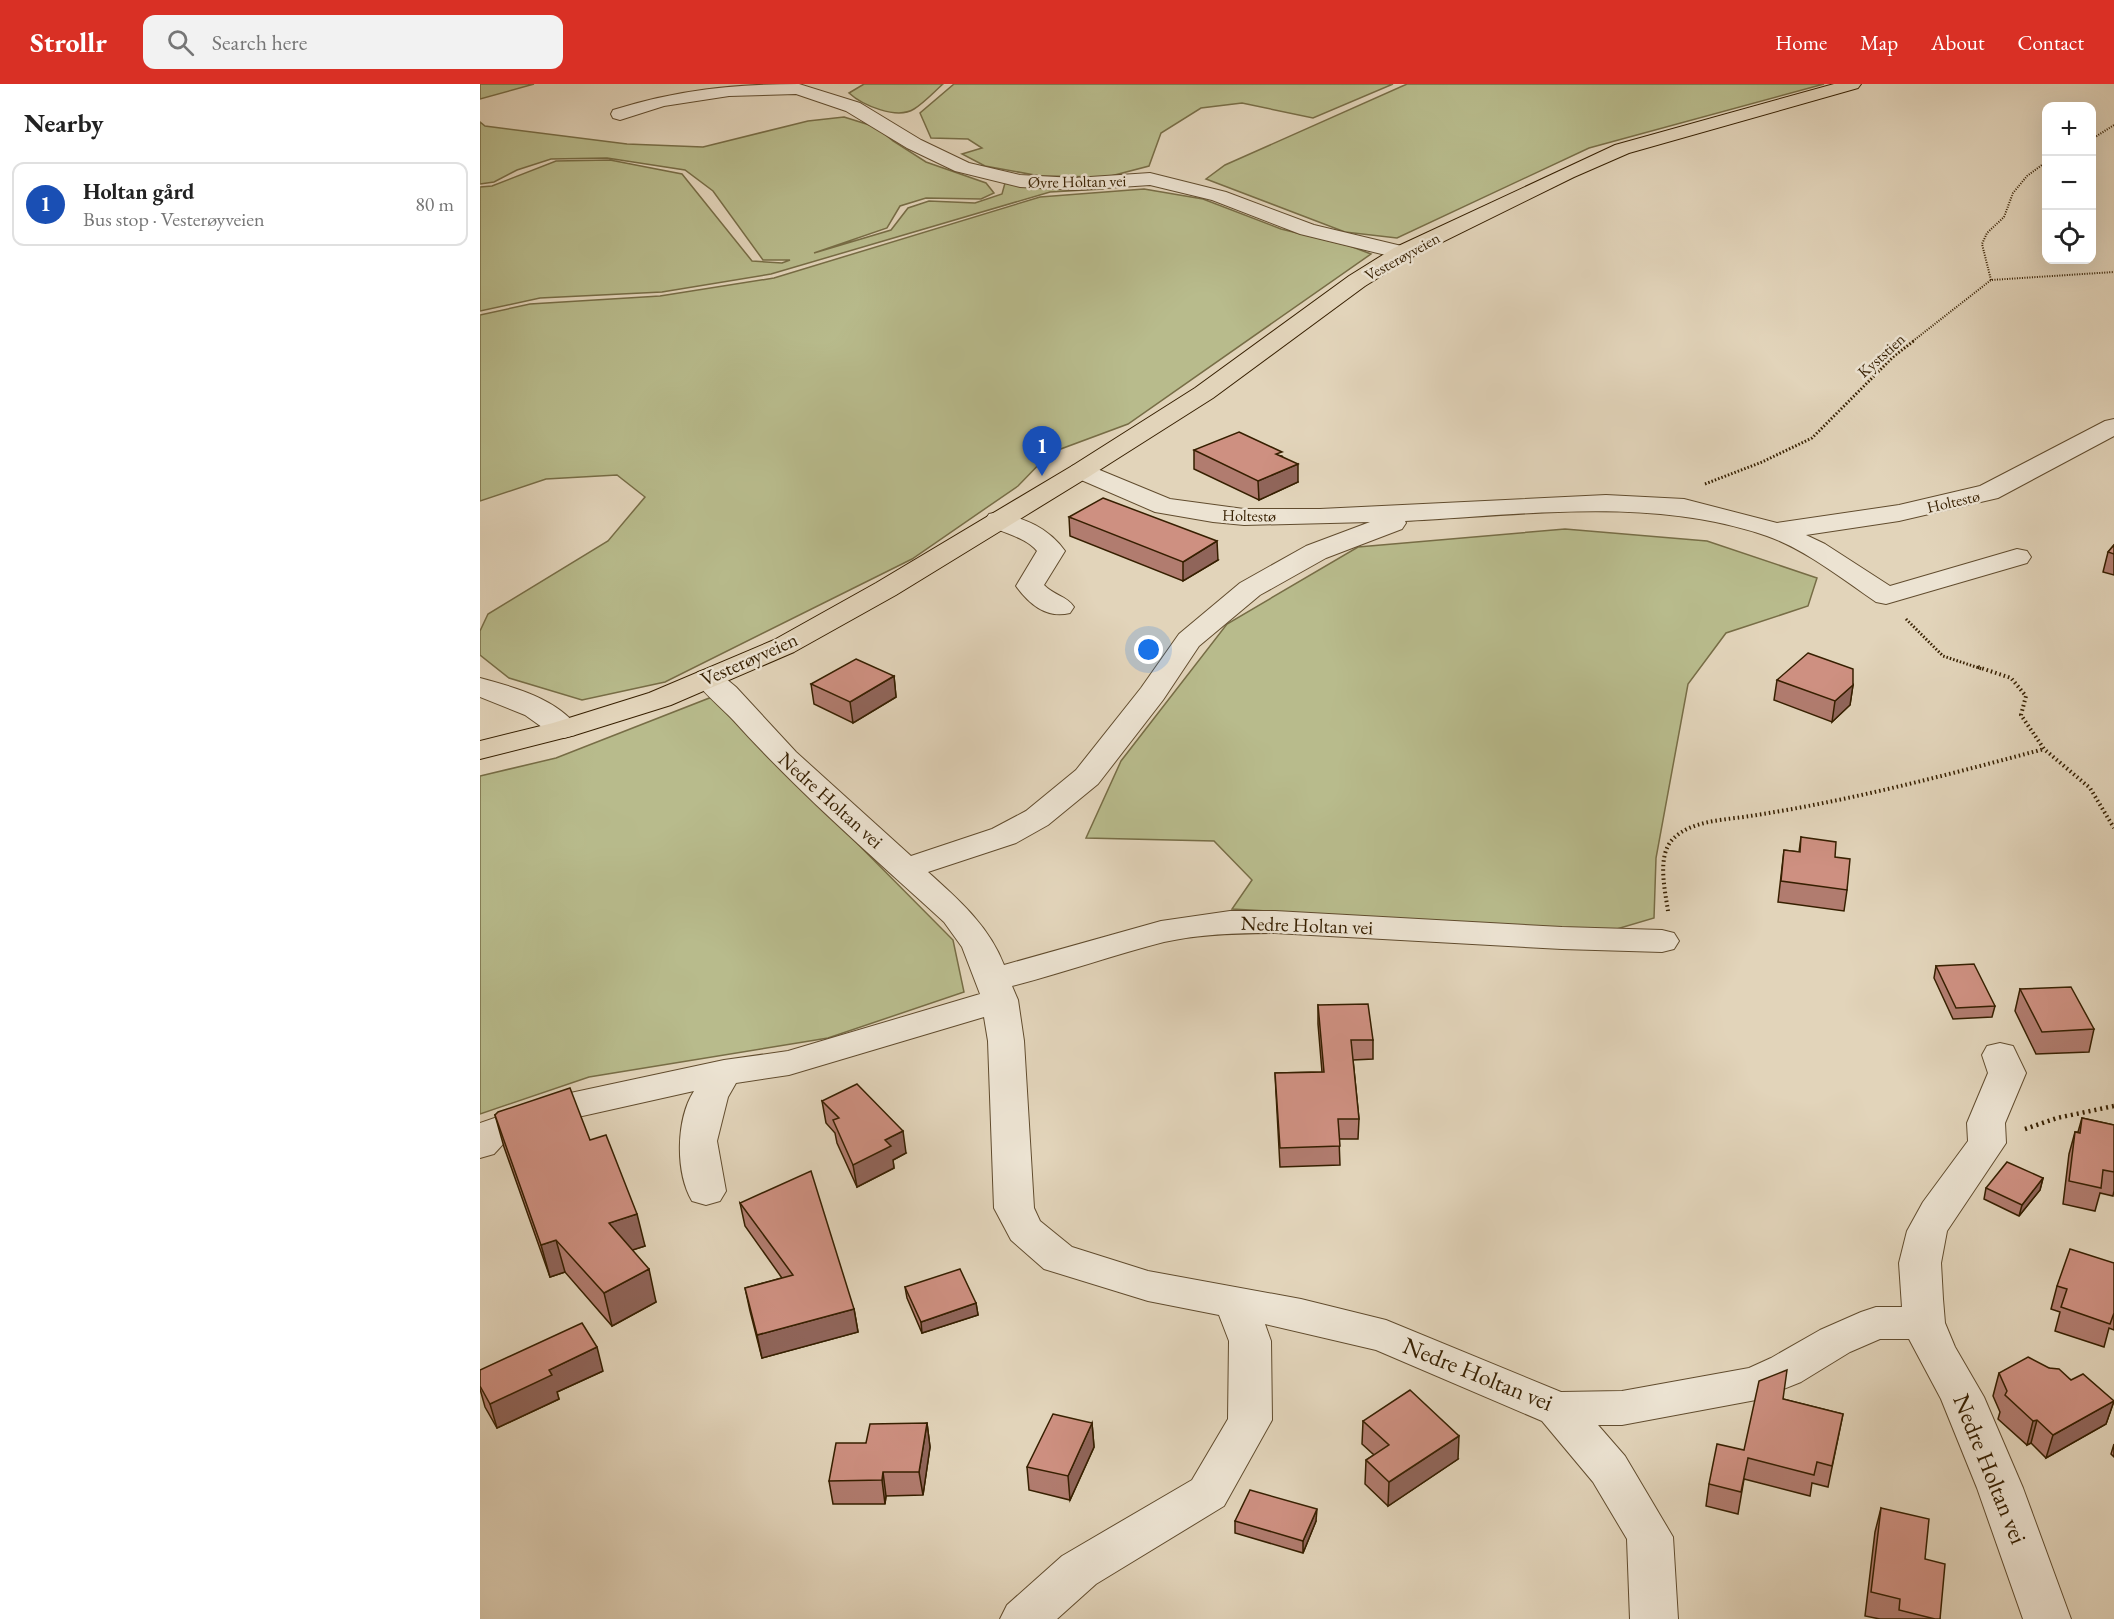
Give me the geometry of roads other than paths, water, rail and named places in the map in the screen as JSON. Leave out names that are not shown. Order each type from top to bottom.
[{"type":"main road","name":"Vesterøyveien","points":[[480,750],[564,729],[660,699],[784,646],[886,589],[1082,471],[1204,393],[1348,288],[1402,253],[1567,173],[1622,149],[1852,84]]},
{"type":"street","name":"Øvre Holtan vei","points":[[620,114],[661,101],[729,91],[797,89],[852,107],[888,126],[914,144],[962,167],[1020,182],[1075,184],[1150,179],[1219,196],[1307,230],[1402,253]]},
{"type":"street","name":"Holtestø","points":[[1777,531],[1899,513],[1989,492],[2114,426]]},
{"type":"street","name":"Holtestø","points":[[1082,471],[1164,506],[1212,514],[1320,517],[1606,503],[1684,507],[1777,531],[1815,550],[1886,596],[2017,557]]},
{"type":"street","name":"Holtestø","points":[[907,868],[1004,836],[1037,818],[1086,777],[1152,694],[1189,640],[1250,589],[1316,552],[1424,512]]},
{"type":"street","points":[[998,520],[1036,534],[1046,542],[1051,551],[1030,586],[1041,599],[1060,607]]},
{"type":"street","name":"Nedre Holtan vei","points":[[708,678],[725,693],[785,759],[956,915],[980,945],[997,989],[1006,1041],[1014,1208],[1025,1230],[1058,1258],[1148,1286],[1301,1315],[1386,1336],[1558,1409],[1622,1408],[1756,1383],[1786,1370],[1835,1341],[1876,1323],[1924,1323]]},
{"type":"street","points":[[480,687],[544,713],[557,721],[564,729]]},
{"type":"street","name":"Nedre Holtan vei","points":[[997,989],[1059,963],[1161,932],[1230,922],[1275,922],[1562,938],[1662,941]]},
{"type":"street","points":[[480,1145],[491,1133],[561,1108],[724,1072],[789,1064],[933,1022],[997,989]]},
{"type":"street","name":"Nedre Holtan vei","points":[[2000,1055],[2007,1073],[1986,1123],[1987,1143],[1937,1212],[1927,1231],[1920,1263],[1924,1323],[1935,1350],[1971,1417],[2000,1488],[2047,1619]]},
{"type":"street","points":[[706,1191],[698,1141],[709,1097],[724,1072]]},
{"type":"street","points":[[1024,1619],[1079,1570],[1208,1493],[1250,1420],[1250,1341],[1236,1304]]},
{"type":"street","points":[[1558,1409],[1609,1469],[1650,1537],[1654,1619]]},
{"type":"place","name":"Holtan gård","points":[[1042,476]]}]
